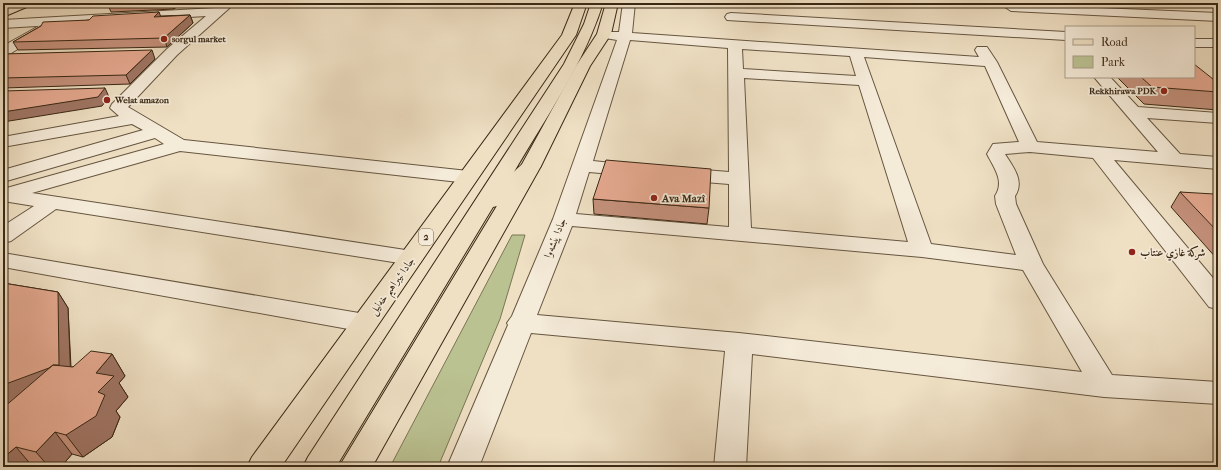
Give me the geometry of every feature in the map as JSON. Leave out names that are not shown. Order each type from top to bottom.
[{"type":"main road","points":[[3,7],[11,3]]},
{"type":"main road","points":[[3,13],[25,3]]},
{"type":"main road","name":"جادا ئیبراهیم خەلیل","points":[[263,467],[569,35],[581,3]]},
{"type":"main road","points":[[319,467],[571,64],[590,24],[597,3]]},
{"type":"main road","points":[[355,467],[531,166],[583,66],[614,35],[612,3]]},
{"type":"main road","points":[[466,231],[531,166]]},
{"type":"street","points":[[171,15],[182,3]]},
{"type":"street","name":"جادا پێشەوا","points":[[463,467],[520,323],[564,219],[582,166],[614,35],[630,3]]},
{"type":"street","points":[[732,3],[731,17],[736,73],[740,235]]},
{"type":"street","points":[[989,3],[1218,17]]},
{"type":"street","points":[[1009,5],[1035,34]]},
{"type":"street","points":[[100,19],[114,7]]},
{"type":"street","points":[[3,24],[219,12]]},
{"type":"street","points":[[3,31],[39,30],[219,12]]},
{"type":"street","points":[[118,108],[172,52],[219,12]]},
{"type":"street","points":[[731,17],[1065,36]]},
{"type":"street","points":[[3,52],[39,30]]},
{"type":"street","points":[[970,31],[990,62],[1030,147]]},
{"type":"street","points":[[614,35],[855,51],[990,62]]},
{"type":"street","points":[[1195,43],[1218,43]]},
{"type":"street","points":[[855,51],[922,250]]},
{"type":"street","points":[[149,53],[172,52]]},
{"type":"street","points":[[3,57],[18,57]]},
{"type":"street","points":[[736,73],[865,81]]},
{"type":"street","points":[[1103,78],[1173,158]]},
{"type":"street","points":[[111,91],[134,90]]},
{"type":"street","points":[[3,127],[118,108],[179,145]]},
{"type":"street","points":[[1132,112],[1218,118]]},
{"type":"street","points":[[3,142],[136,118]]},
{"type":"street","points":[[3,189],[157,132]]},
{"type":"street","points":[[3,189],[179,145],[468,177]]},
{"type":"street","points":[[1104,386],[1031,264],[1006,204],[1005,196],[1010,190],[1011,183],[996,154],[999,148],[1030,147],[1218,163]]},
{"type":"street","points":[[1099,153],[1218,301]]},
{"type":"street","points":[[582,166],[739,178]]},
{"type":"street","points":[[3,189],[52,202],[412,258]]},
{"type":"street","points":[[3,236],[52,202]]},
{"type":"street","points":[[564,219],[922,250],[1031,264]]},
{"type":"street","points":[[3,260],[365,324]]},
{"type":"street","points":[[520,323],[739,343],[1104,386],[1218,393]]},
{"type":"street","points":[[730,467],[739,343]]},
{"type":"green space","points":[[512,235],[525,235],[500,319],[438,467],[390,467]]},
{"type":"building","points":[[110,3],[139,3],[108,5]]},
{"type":"building","points":[[159,12],[154,17],[190,15],[164,38],[13,42],[41,26],[43,22],[89,20],[93,16]]},
{"type":"building","points":[[152,50],[126,75],[3,78],[3,54]]},
{"type":"building","points":[[1195,65],[1218,83],[1218,92],[1152,87],[1142,78],[1195,78]]},
{"type":"building","points":[[105,88],[98,97],[3,112],[3,91]]},
{"type":"building","name":"Ava Mazî","points":[[606,160],[711,169],[709,208],[593,199]]},
{"type":"building","points":[[1180,192],[1214,194],[1218,199],[1218,232]]},
{"type":"building","points":[[3,283],[58,292],[59,365],[53,365],[49,368],[3,385]]},
{"type":"building","points":[[91,351],[112,354],[96,373],[114,376],[98,392],[105,395],[96,416],[66,435],[55,432],[36,452],[16,447],[3,458],[3,408],[53,365],[73,367]]},
{"type":"place","name":"sorgul market","points":[[164,39]]},
{"type":"place","name":"Rekkhirawa PDK","points":[[1164,91]]},
{"type":"place","name":"Welat amazon","points":[[107,100]]},
{"type":"place","name":"Ava Mazî","points":[[654,198]]},
{"type":"place","name":"شركة غازي عنتاب","points":[[1132,252]]}]
